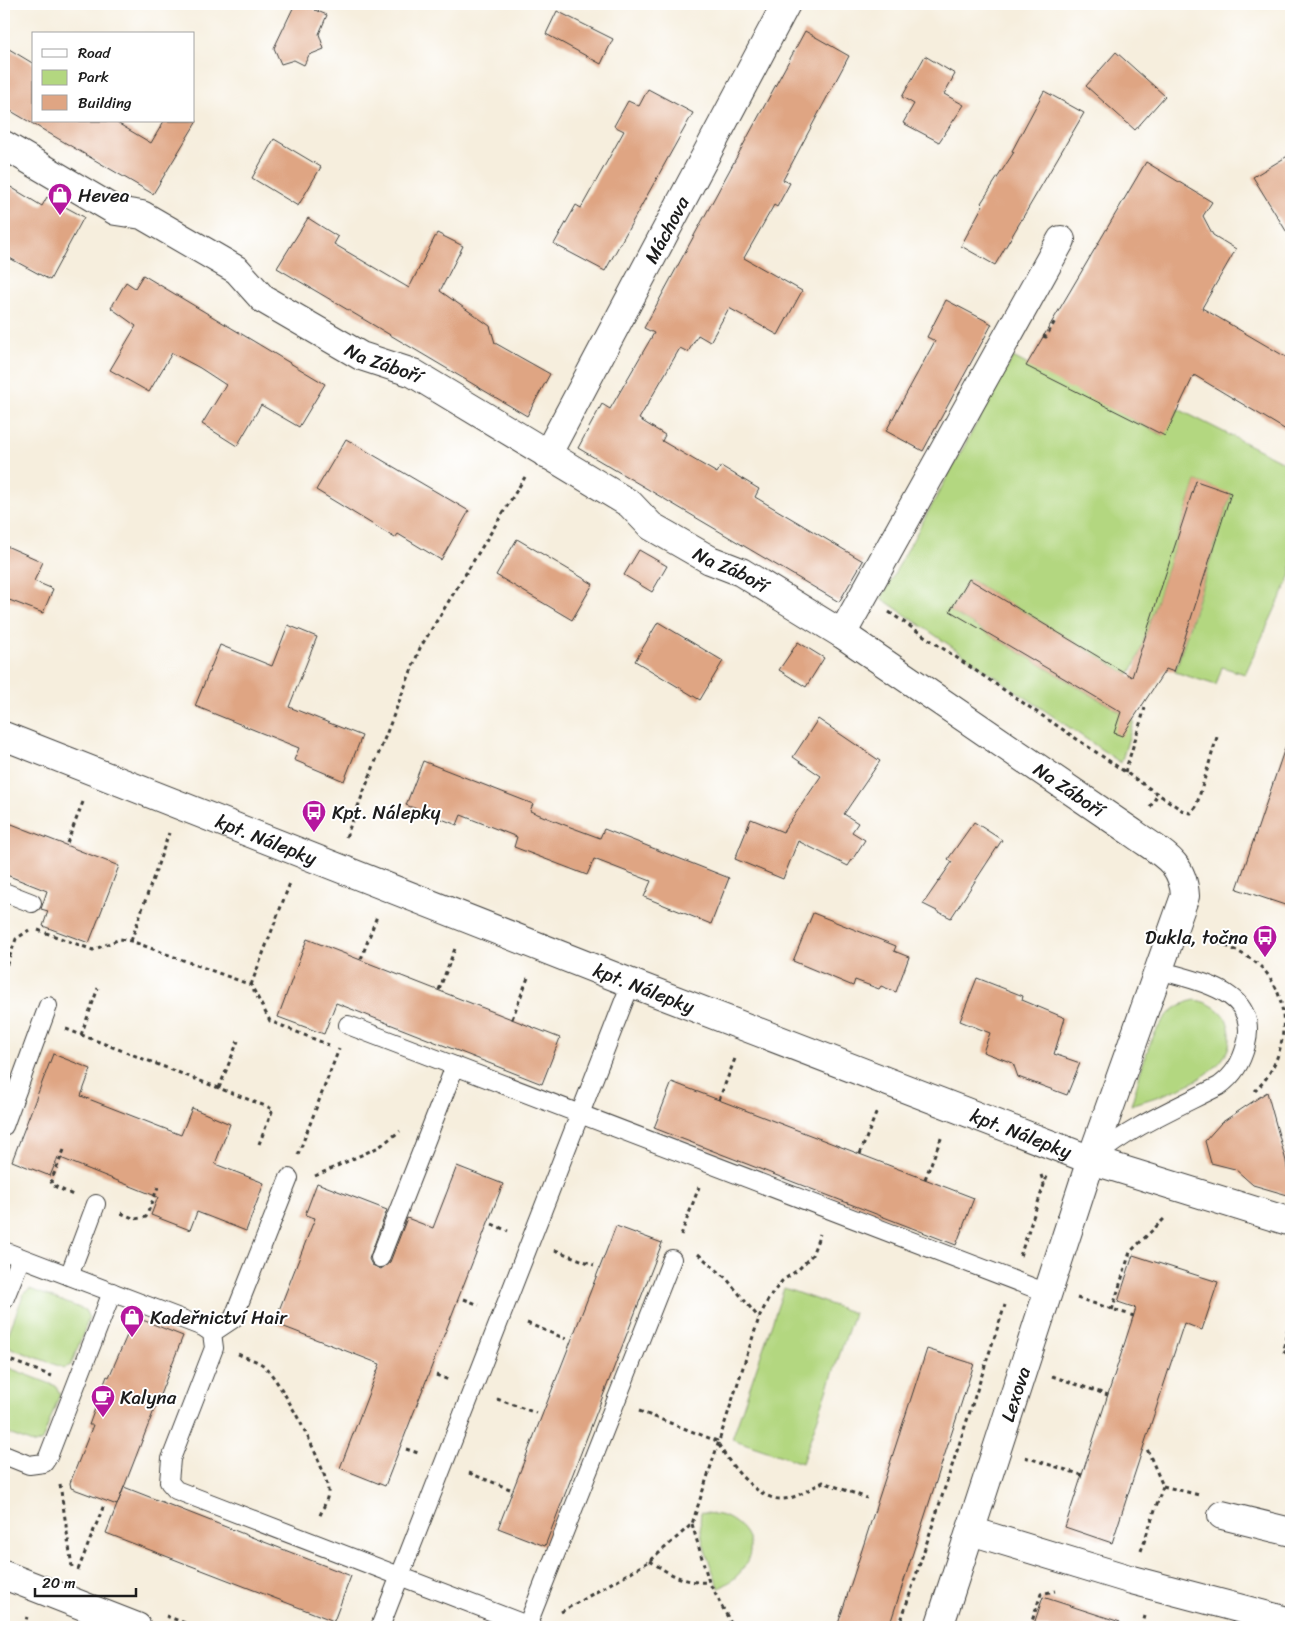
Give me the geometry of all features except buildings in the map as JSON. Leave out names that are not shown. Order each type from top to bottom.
[{"type":"street","name":"Máchova","points":[[547,455],[786,4]]},
{"type":"street","name":"Na Záboří","points":[[4,145],[116,211],[142,214],[237,270],[263,299],[361,356],[413,373],[630,504],[651,526],[710,560],[741,572],[842,634],[972,720],[1174,863],[1182,873],[1185,896],[1091,1160]]},
{"type":"street","points":[[842,634],[1060,240]]},
{"type":"street","name":"kpt. Nálepky","points":[[4,736],[631,983],[1091,1160],[1291,1222]]},
{"type":"street","name":"Lexova","points":[[939,1627],[971,1531],[1060,1295],[1091,1160]]},
{"type":"street","points":[[1215,1506],[1291,1532]]},
{"type":"street","points":[[971,1531],[1132,1580],[1291,1622]]},
{"type":"street","points":[[4,1575],[137,1627]]},
{"type":"lane","points":[[4,892],[32,903]]},
{"type":"lane","points":[[1091,1160],[1109,1145],[1139,1126],[1219,1086],[1231,1078],[1243,1054],[1248,1028],[1247,1017],[1242,1007],[1224,992],[1159,970]]},
{"type":"lane","points":[[380,1627],[631,983]]},
{"type":"lane","points":[[4,1126],[45,1013]]},
{"type":"lane","points":[[348,1025],[1013,1280],[1060,1295]]},
{"type":"lane","points":[[380,1258],[454,1066]]},
{"type":"lane","points":[[289,1178],[233,1319],[213,1339],[170,1459],[169,1482],[176,1490],[188,1496],[530,1626],[615,1402],[675,1252]]},
{"type":"lane","points":[[69,1276],[96,1204]]},
{"type":"lane","points":[[4,1251],[203,1327],[213,1339]]},
{"type":"lane","points":[[4,1300],[21,1258]]},
{"type":"lane","points":[[4,1455],[29,1465],[38,1465],[48,1457],[112,1292]]},
{"type":"path","points":[[1046,336],[1055,321]]},
{"type":"path","points":[[336,866],[420,648],[526,476],[547,455]]},
{"type":"path","points":[[526,476],[534,481]]},
{"type":"path","points":[[864,595],[1183,811],[1191,813],[1196,807],[1216,737]]},
{"type":"path","points":[[1125,772],[1145,708]]},
{"type":"path","points":[[66,843],[85,797]]},
{"type":"path","points":[[131,941],[170,830],[181,806]]},
{"type":"path","points":[[251,985],[302,853]]},
{"type":"path","points":[[360,959],[379,911]]},
{"type":"path","points":[[4,972],[16,939],[30,930],[40,929],[92,950],[120,939],[131,941],[251,985],[270,1021],[339,1048]]},
{"type":"path","points":[[439,990],[458,941]]},
{"type":"path","points":[[512,1019],[531,970]]},
{"type":"path","points":[[82,1035],[98,988]]},
{"type":"path","points":[[45,1013],[82,1035],[273,1109],[259,1144]]},
{"type":"path","points":[[348,1025],[289,1178],[315,1176],[379,1147],[404,1127]]},
{"type":"path","points":[[219,1088],[238,1041]]},
{"type":"path","points":[[720,1100],[738,1050]]},
{"type":"path","points":[[860,1154],[878,1106]]},
{"type":"path","points":[[926,1179],[944,1131]]},
{"type":"path","points":[[64,1150],[51,1181],[52,1185],[96,1204],[135,1219],[142,1219],[146,1217],[158,1187]]},
{"type":"path","points":[[708,1164],[675,1252],[694,1251],[726,1278],[759,1318]]},
{"type":"path","points":[[899,1627],[1044,1184]]},
{"type":"path","points":[[559,1613],[650,1562],[692,1524],[717,1441],[759,1318],[769,1298],[782,1281],[799,1269],[812,1255],[829,1209]]},
{"type":"path","points":[[1112,1310],[1130,1252],[1172,1212]]},
{"type":"path","points":[[1060,1295],[1134,1316]]},
{"type":"path","points":[[1291,1312],[1283,1351],[1291,1356]]},
{"type":"path","points":[[213,1339],[263,1365],[277,1381],[305,1432],[327,1481],[328,1493],[310,1542]]},
{"type":"path","points":[[4,1358],[30,1368]]},
{"type":"path","points":[[1047,1375],[1108,1395]]},
{"type":"path","points":[[615,1402],[717,1441],[724,1455],[747,1482],[772,1498],[785,1500],[823,1482],[866,1498]]},
{"type":"path","points":[[1132,1580],[1163,1486],[1147,1449]]},
{"type":"path","points":[[1021,1456],[1082,1475]]},
{"type":"path","points":[[1163,1486],[1215,1506]]},
{"type":"path","points":[[77,1572],[104,1505]]},
{"type":"path","points":[[692,1524],[709,1582],[733,1627]]},
{"type":"path","points":[[650,1562],[667,1573],[684,1580],[696,1583],[709,1582]]},
{"type":"path","points":[[1030,1627],[1041,1594],[1060,1590]]},
{"type":"green space","points":[[1013,357],[1164,436],[1178,409],[1291,466],[1291,575],[1245,674],[1222,667],[1216,685],[1175,672],[1231,494],[1196,481],[1138,658],[1129,675],[969,579],[950,611],[1132,719],[1134,721],[1121,763],[881,598]]},
{"type":"green space","points":[[1195,1000],[1215,1008],[1226,1019],[1230,1041],[1224,1056],[1213,1069],[1181,1088],[1131,1105],[1145,1058],[1159,1027],[1168,1015],[1180,1005]]},
{"type":"green space","points":[[784,1288],[854,1313],[802,1463],[732,1439]]},
{"type":"green space","points":[[30,1289],[85,1310],[89,1318],[71,1365],[64,1368],[11,1348],[6,1340],[24,1293]]},
{"type":"green space","points":[[4,1366],[56,1386],[60,1394],[42,1441],[35,1444],[4,1432]]},
{"type":"green space","points":[[701,1512],[728,1518],[740,1526],[747,1535],[750,1545],[746,1565],[730,1582],[719,1588],[703,1541],[700,1521]]},
{"type":"place","name":"Hevea","points":[[60,216]]},
{"type":"place","name":"Kpt. Nálepky","points":[[314,833]]},
{"type":"place","name":"Dukla, točna","points":[[1265,958]]},
{"type":"place","name":"Kadeřnictví Hair","points":[[132,1338]]},
{"type":"place","name":"Kalyna","points":[[103,1418]]}]
